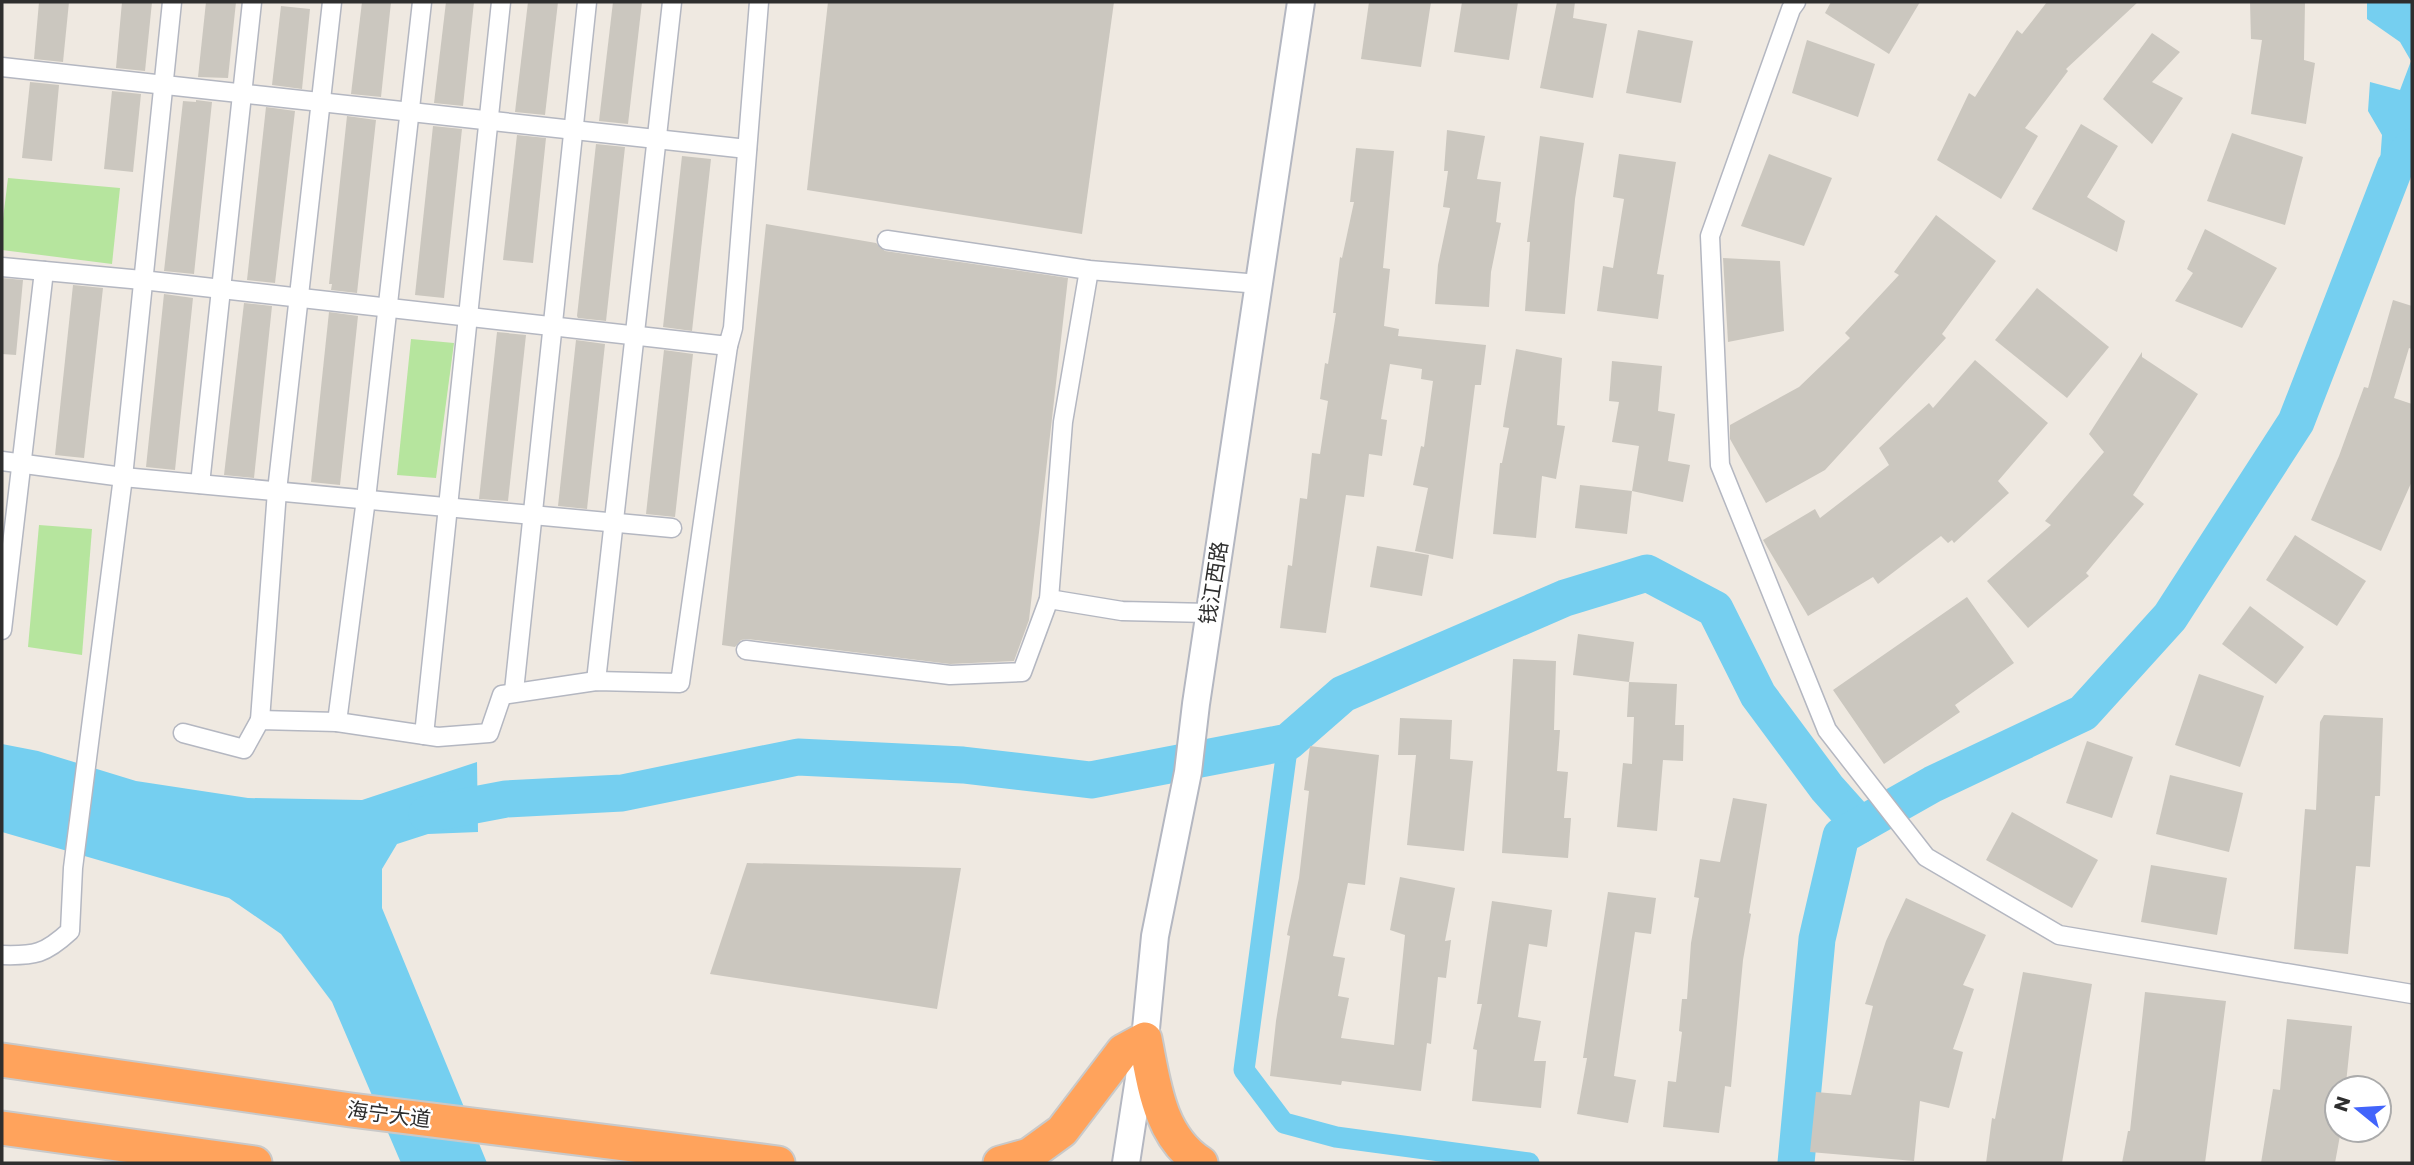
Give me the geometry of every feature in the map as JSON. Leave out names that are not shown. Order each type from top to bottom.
[{"type":"highway","points":[[1000,1163],[1029,1155],[1062,1131],[1123,1051],[1145,1039],[1158,1104],[1171,1133],[1201,1163]]},
{"type":"highway","name":"海宁大道","points":[[2,1060],[351,1110],[778,1163]]},
{"type":"highway","points":[[2,1128],[254,1163]]},
{"type":"main road","name":"钱江西路","points":[[1126,1163],[1145,1039],[1155,936],[1188,772],[1209,613],[1301,2]]},
{"type":"street","points":[[2,955],[32,955],[53,947],[70,931],[73,868],[123,477],[173,2]]},
{"type":"street","points":[[200,484],[252,2]]},
{"type":"street","points":[[184,733],[244,749],[260,720],[277,491],[332,2]]},
{"type":"street","points":[[337,722],[366,499],[422,2]]},
{"type":"street","points":[[424,735],[501,2]]},
{"type":"street","points":[[514,691],[587,2]]},
{"type":"street","points":[[596,681],[672,2]]},
{"type":"street","points":[[260,720],[337,722],[438,737],[489,733],[502,695],[514,691],[596,681],[680,683],[728,346],[733,328],[759,2]]},
{"type":"street","points":[[1796,2],[1791,9],[1710,236],[1720,465],[1827,730],[1926,857],[2059,935],[2412,994]]},
{"type":"street","points":[[2,66],[747,149]]},
{"type":"street","points":[[887,240],[1089,270],[1259,284]]},
{"type":"street","points":[[2,267],[142,280],[728,346]]},
{"type":"street","points":[[746,650],[950,675],[1022,672],[1049,599],[1063,422],[1089,270]]},
{"type":"street","points":[[2,630],[44,271]]},
{"type":"street","points":[[2,461],[123,477],[672,528]]},
{"type":"street","points":[[1049,599],[1122,611],[1209,613]]},
{"type":"green space","points":[[8,178],[120,188],[112,264],[2,250]]},
{"type":"green space","points":[[411,339],[454,343],[436,478],[397,475]]},
{"type":"green space","points":[[39,525],[92,529],[82,655],[28,647]]},
{"type":"water","points":[[2367,2],[2412,2],[2412,157],[2380,163],[2382,135],[2368,111],[2370,82],[2400,90],[2411,61],[2400,42],[2367,19]]},
{"type":"water","points":[[2,744],[38,751],[136,781],[248,798],[362,800],[477,762],[478,832],[428,834],[397,844],[382,869],[382,908],[487,1163],[401,1163],[332,1002],[281,934],[229,898],[2,832]]},
{"type":"building","points":[[39,2],[69,2],[63,62],[34,59]]},
{"type":"building","points":[[122,2],[152,2],[145,71],[116,68]]},
{"type":"building","points":[[206,2],[236,2],[228,78],[198,77]]},
{"type":"building","points":[[362,2],[391,2],[381,97],[351,94]]},
{"type":"building","points":[[446,2],[474,2],[463,106],[434,103]]},
{"type":"building","points":[[528,2],[558,2],[545,115],[515,112]]},
{"type":"building","points":[[613,2],[642,2],[628,124],[599,121]]},
{"type":"building","points":[[828,2],[1114,2],[1082,234],[807,190]]},
{"type":"building","points":[[1369,2],[1431,2],[1421,67],[1361,59]]},
{"type":"building","points":[[1462,2],[1518,2],[1509,60],[1454,52]]},
{"type":"building","points":[[1557,2],[1575,2],[1573,18],[1607,24],[1593,98],[1540,88]]},
{"type":"building","points":[[1831,2],[1920,2],[1889,54],[1825,13]]},
{"type":"building","points":[[2047,2],[2138,2],[2066,69],[2068,71],[2025,128],[2038,136],[2001,199],[1937,160],[1969,93],[1975,97],[2017,30],[2022,34]]},
{"type":"building","points":[[2250,2],[2305,2],[2304,60],[2315,63],[2306,124],[2251,114],[2262,40],[2251,39]]},
{"type":"building","points":[[281,6],[310,9],[302,89],[272,85]]},
{"type":"building","points":[[1638,30],[1693,41],[1681,103],[1626,93]]},
{"type":"building","points":[[2152,33],[2180,52],[2152,82],[2183,98],[2152,144],[2103,99]]},
{"type":"building","points":[[1807,40],[1875,64],[1858,117],[1792,93]]},
{"type":"building","points":[[30,82],[59,85],[52,161],[22,158]]},
{"type":"building","points":[[112,91],[141,94],[133,172],[104,169]]},
{"type":"building","points":[[183,101],[212,102],[194,274],[164,271]]},
{"type":"building","points":[[266,107],[295,111],[275,283],[247,280]]},
{"type":"building","points":[[347,116],[376,120],[357,293],[331,290],[332,284],[329,284]]},
{"type":"building","points":[[2081,124],[2118,146],[2087,197],[2125,221],[2117,252],[2032,209]]},
{"type":"building","points":[[433,126],[462,129],[444,298],[415,295]]},
{"type":"building","points":[[1447,130],[1485,136],[1477,179],[1501,182],[1496,222],[1501,223],[1491,272],[1489,307],[1435,304],[1438,265],[1450,208],[1443,207],[1448,171],[1444,171]]},
{"type":"building","points":[[2232,133],[2303,157],[2285,225],[2207,201]]},
{"type":"building","points":[[517,135],[546,138],[533,263],[503,260]]},
{"type":"building","points":[[1540,136],[1584,143],[1575,199],[1565,314],[1525,311],[1530,242],[1527,242]]},
{"type":"building","points":[[596,144],[625,147],[606,321],[577,316]]},
{"type":"building","points":[[1356,148],[1394,151],[1383,268],[1390,269],[1384,326],[1399,329],[1398,336],[1486,345],[1481,385],[1475,385],[1453,559],[1415,551],[1428,488],[1413,485],[1421,446],[1424,447],[1433,381],[1421,379],[1422,369],[1390,364],[1381,419],[1387,420],[1382,456],[1369,454],[1364,497],[1346,495],[1326,633],[1280,628],[1288,565],[1292,566],[1300,498],[1307,499],[1312,453],[1320,454],[1328,401],[1320,399],[1336,313],[1333,313],[1340,257],[1342,258],[1354,202],[1350,202]]},
{"type":"building","points":[[1619,154],[1676,162],[1657,274],[1664,275],[1658,319],[1597,311],[1603,266],[1613,268],[1624,199],[1613,197]]},
{"type":"building","points":[[1769,154],[1832,178],[1804,246],[1741,226]]},
{"type":"building","points":[[682,156],[711,159],[692,331],[663,327]]},
{"type":"building","points":[[1936,215],[1996,261],[1942,334],[1946,338],[1825,470],[1766,503],[1730,439],[1730,425],[1799,387],[1850,338],[1845,333],[1899,275],[1894,272]]},
{"type":"building","points":[[766,224],[876,243],[885,251],[1068,278],[1029,620],[1014,661],[950,664],[747,639],[741,640],[735,647],[722,645]]},
{"type":"building","points":[[2205,229],[2277,268],[2242,328],[2175,301],[2193,273],[2187,269]]},
{"type":"building","points":[[1723,258],[1780,261],[1784,331],[1728,342]]},
{"type":"building","points":[[2,278],[23,280],[16,355],[2,354]]},
{"type":"building","points":[[73,285],[103,288],[84,458],[55,455]]},
{"type":"building","points":[[2037,288],[2109,347],[2067,398],[1995,340]]},
{"type":"building","points":[[164,294],[193,298],[175,470],[146,467]]},
{"type":"building","points":[[2393,300],[2412,306],[2412,349],[2409,348],[2394,398],[2412,404],[2412,481],[2381,551],[2311,520],[2339,456],[2364,387],[2368,388]]},
{"type":"building","points":[[244,303],[272,306],[254,478],[224,475]]},
{"type":"building","points":[[329,312],[358,316],[340,485],[311,482]]},
{"type":"building","points":[[497,332],[526,335],[508,501],[479,499]]},
{"type":"building","points":[[576,340],[605,344],[587,509],[558,506]]},
{"type":"building","points":[[1516,349],[1562,358],[1557,425],[1565,426],[1556,479],[1542,476],[1536,538],[1493,534],[1500,463],[1509,428],[1503,427]]},
{"type":"building","points":[[664,350],[693,354],[675,517],[646,514]]},
{"type":"building","points":[[2142,352],[2142,357],[2198,394],[2133,495],[2144,504],[2086,573],[2089,576],[2028,628],[1987,581],[2051,525],[2045,521],[2104,452],[2089,434]]},
{"type":"building","points":[[1975,360],[2048,423],[1998,481],[2009,493],[1954,543],[1952,540],[1948,543],[1941,536],[1878,584],[1873,577],[1808,616],[1763,540],[1815,509],[1820,518],[1889,465],[1879,448],[1929,403],[1933,408]]},
{"type":"building","points":[[1612,361],[1662,366],[1658,411],[1675,414],[1668,461],[1690,465],[1683,502],[1632,491],[1639,446],[1612,442],[1619,402],[1609,401]]},
{"type":"building","points":[[1580,485],[1632,491],[1627,534],[1575,528]]},
{"type":"building","points":[[2295,535],[2366,581],[2337,626],[2266,580]]},
{"type":"building","points":[[1377,546],[1429,555],[1422,596],[1370,587]]},
{"type":"building","points":[[1967,597],[2014,663],[1955,705],[1960,712],[1884,764],[1833,690]]},
{"type":"building","points":[[2250,606],[2304,647],[2276,684],[2222,644]]},
{"type":"building","points":[[1578,634],[1634,642],[1629,682],[1573,675]]},
{"type":"building","points":[[1513,659],[1556,661],[1554,730],[1560,730],[1557,771],[1568,772],[1564,818],[1571,818],[1568,858],[1502,853]]},
{"type":"building","points":[[2199,674],[2264,696],[2240,767],[2175,745]]},
{"type":"building","points":[[1629,682],[1677,684],[1675,725],[1684,725],[1683,761],[1663,760],[1657,831],[1617,827],[1623,763],[1632,764],[1634,717],[1627,717]]},
{"type":"building","points":[[2324,715],[2383,718],[2380,796],[2375,796],[2370,867],[2356,866],[2348,954],[2294,949],[2305,809],[2316,810],[2320,722]]},
{"type":"building","points":[[1400,718],[1452,720],[1450,759],[1473,761],[1464,851],[1407,845],[1416,755],[1398,755]]},
{"type":"building","points":[[2087,741],[2133,757],[2112,818],[2066,803]]},
{"type":"building","points":[[1310,746],[1379,755],[1365,885],[1348,883],[1333,956],[1345,958],[1338,996],[1349,998],[1341,1038],[1394,1045],[1405,935],[1390,930],[1400,877],[1455,888],[1445,941],[1451,940],[1446,978],[1438,977],[1431,1044],[1427,1043],[1421,1091],[1342,1081],[1341,1085],[1270,1076],[1290,936],[1287,935],[1299,878],[1309,791],[1304,790]]},
{"type":"building","points":[[2170,775],[2243,793],[2229,852],[2156,834]]},
{"type":"building","points":[[1733,798],[1767,804],[1743,960],[1731,1087],[1725,1086],[1719,1133],[1663,1127],[1668,1081],[1676,1082],[1682,1032],[1679,1031],[1682,999],[1687,999],[1691,943],[1699,898],[1694,897],[1700,859],[1720,862]]},
{"type":"building","points":[[2012,812],[2098,860],[2072,908],[1986,860]]},
{"type":"building","points":[[747,863],[961,868],[937,1009],[710,974]]},
{"type":"building","points":[[2151,865],[2227,878],[2217,935],[2141,922]]},
{"type":"building","points":[[1608,892],[1656,898],[1651,934],[1635,932],[1614,1076],[1636,1080],[1628,1123],[1577,1114],[1587,1058],[1583,1058]]},
{"type":"building","points":[[1906,898],[1986,935],[1963,985],[1974,989],[1953,1049],[1963,1052],[1949,1108],[1920,1101],[1914,1161],[1810,1152],[1816,1092],[1851,1095],[1873,1006],[1865,1004],[1886,941]]},
{"type":"building","points":[[1492,901],[1552,910],[1547,947],[1529,944],[1518,1017],[1541,1021],[1534,1061],[1546,1061],[1541,1108],[1472,1101],[1477,1050],[1473,1049],[1482,1004],[1477,1004]]},
{"type":"building","points":[[2023,972],[2092,984],[2062,1163],[1986,1163],[1992,1118],[1995,1119]]},
{"type":"building","points":[[2145,992],[2226,1001],[2205,1163],[2122,1163],[2130,1131]]},
{"type":"building","points":[[2287,1019],[2352,1026],[2347,1074],[2323,1074],[2323,1144],[2338,1144],[2335,1163],[2261,1163],[2273,1089],[2280,1090]]},
{"type":"waterway","points":[[1796,1163],[1817,939],[1841,836],[1933,784],[2083,713],[2170,617],[2296,422],[2395,167],[2412,147]]},
{"type":"waterway","points":[[427,814],[506,799],[622,793],[798,757],[963,765],[1091,780],[1288,742],[1343,694],[1565,598],[1647,573],[1715,609],[1758,695],[1827,788],[1860,825]]},
{"type":"waterway","points":[[1288,742],[1244,1070],[1284,1123],[1336,1137],[1529,1163]]}]
